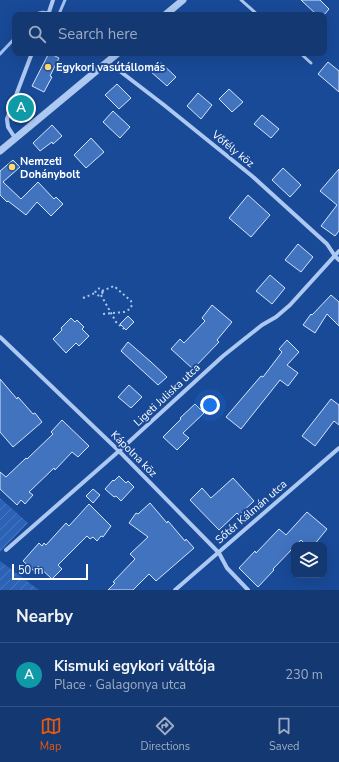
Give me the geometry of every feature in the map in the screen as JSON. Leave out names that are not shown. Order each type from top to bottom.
[{"type":"street","points":[[49,12],[53,0]]},
{"type":"street","points":[[169,12],[183,0]]},
{"type":"street","points":[[15,138],[8,127],[7,119],[31,56]]},
{"type":"street","points":[[0,151],[115,56]]},
{"type":"street","name":"Vőfély köz","points":[[108,62],[252,176],[327,244],[339,260]]},
{"type":"street","name":"Ligeti Juliska utca","points":[[6,550],[119,451],[223,356],[290,305],[339,251]]},
{"type":"street","name":"Kápolna köz","points":[[0,337],[119,451],[219,553],[227,568],[248,590]]},
{"type":"street","name":"Sőtér Kálmán utca","points":[[175,590],[339,448]]},
{"type":"lane","points":[[241,0],[255,12]]},
{"type":"lane","points":[[303,56],[311,63]]},
{"type":"path","points":[[94,286],[97,290],[99,289],[102,291],[114,286],[132,301],[132,306],[128,311],[103,314]]},
{"type":"path","points":[[84,298],[96,293],[97,290]]},
{"type":"path","points":[[100,295],[102,291]]},
{"type":"path","points":[[96,293],[100,295],[116,322],[124,329]]},
{"type":"green space","points":[[20,91],[33,105],[12,123],[11,117]]},
{"type":"green space","points":[[0,498],[28,523],[0,552]]},
{"type":"green space","points":[[0,561],[39,590],[0,590]]},
{"type":"building","points":[[301,0],[320,0],[329,9],[326,12],[314,12]]},
{"type":"building","name":"Egykori vasútállomás","points":[[47,56],[55,56],[59,58],[50,76],[52,77],[44,92],[32,86]]},
{"type":"building","points":[[159,61],[176,77],[167,86],[150,71]]},
{"type":"building","points":[[328,62],[339,71],[339,92],[318,74]]},
{"type":"building","points":[[117,84],[131,98],[119,109],[105,95]]},
{"type":"building","points":[[229,89],[243,102],[232,112],[219,99]]},
{"type":"building","points":[[198,93],[212,105],[201,119],[187,106]]},
{"type":"building","points":[[113,111],[130,127],[120,138],[103,122]]},
{"type":"building","points":[[262,115],[279,129],[271,138],[254,124]]},
{"type":"building","points":[[52,125],[62,136],[53,144],[52,142],[40,151],[33,143]]},
{"type":"building","points":[[91,138],[104,152],[86,168],[74,155]]},
{"type":"building","points":[[13,160],[20,167],[3,182],[21,199],[38,182],[54,199],[56,197],[63,204],[51,216],[37,202],[26,215],[8,201],[7,202],[0,195],[0,171]]},
{"type":"building","points":[[283,168],[301,185],[290,197],[272,180]]},
{"type":"building","points":[[339,169],[339,231],[335,236],[321,226],[337,205],[320,191]]},
{"type":"building","points":[[248,195],[270,215],[251,237],[229,218]]},
{"type":"building","points":[[298,244],[313,257],[301,272],[285,260]]},
{"type":"building","points":[[270,275],[285,288],[272,304],[256,291]]},
{"type":"building","points":[[331,295],[339,302],[339,326],[327,314],[315,333],[303,325],[311,314],[312,315]]},
{"type":"building","points":[[212,305],[232,322],[217,340],[219,342],[193,369],[171,349],[180,339],[184,343],[205,321],[202,318]]},
{"type":"building","points":[[128,316],[134,322],[126,330],[120,324]]},
{"type":"building","points":[[71,318],[75,322],[77,320],[84,327],[82,329],[89,336],[79,346],[76,343],[66,353],[53,339]]},
{"type":"building","points":[[287,340],[299,352],[287,365],[298,373],[288,386],[280,380],[241,429],[226,417],[261,376],[263,377],[282,352],[279,349]]},
{"type":"building","points":[[128,342],[167,377],[158,385],[121,351]]},
{"type":"building","points":[[0,379],[17,399],[18,397],[42,422],[13,447],[0,432]]},
{"type":"building","points":[[129,385],[142,397],[131,408],[118,397]]},
{"type":"building","points":[[331,399],[339,405],[339,425],[334,421],[315,446],[302,436]]},
{"type":"building","points":[[195,404],[204,413],[183,433],[189,438],[177,450],[163,437]]},
{"type":"building","points":[[62,420],[89,446],[78,457],[72,452],[55,470],[54,468],[29,492],[33,495],[25,504],[21,500],[17,505],[0,489],[0,472],[6,477],[53,434],[51,432]]},
{"type":"building","points":[[119,476],[126,483],[128,481],[134,487],[121,501],[105,489]]},
{"type":"building","points":[[233,478],[254,501],[239,515],[237,513],[219,530],[190,500],[202,488],[211,498]]},
{"type":"building","points":[[93,489],[100,495],[93,503],[86,496]]},
{"type":"building","points":[[150,503],[167,523],[168,521],[185,541],[186,539],[194,548],[156,581],[149,574],[133,590],[108,590],[115,583],[113,582],[135,559],[130,554],[148,537],[129,523],[136,513],[138,514]]},
{"type":"building","points":[[89,504],[111,526],[103,537],[101,536],[97,541],[93,537],[90,539],[87,536],[58,565],[62,569],[52,579],[38,566],[34,571],[23,561],[39,543],[42,546],[44,543],[46,545],[66,523],[69,526]]},
{"type":"building","points":[[307,512],[327,529],[316,542],[303,542],[301,540],[299,542],[291,542],[291,550],[258,587],[239,568],[279,529],[286,535]]},
{"type":"waterway","points":[[60,12],[65,0]]},
{"type":"waterway","points":[[0,54],[12,41]]},
{"type":"place","name":"Egykori vasútállomás","points":[[48,67]]},
{"type":"place","name":"Kismuki egykori váltója","points":[[21,108]]},
{"type":"place","name":"Nemzeti Dohánybolt","points":[[12,167]]}]
